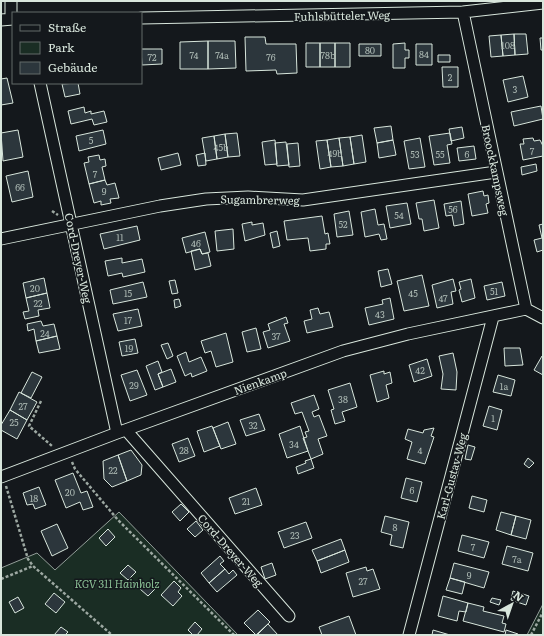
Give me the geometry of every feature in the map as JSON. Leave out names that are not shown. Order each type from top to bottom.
[{"type":"street","points":[[8,19],[11,1]]},
{"type":"street","name":"Fuhlsbütteler Weg","points":[[142,18],[462,12],[543,3]]},
{"type":"street","name":"Broockkampsweg","points":[[462,12],[526,309]]},
{"type":"street","name":"Cord-Dreyer-Weg","points":[[40,84],[72,225],[122,431],[289,616]]},
{"type":"street","name":"Sugambrerweg","points":[[1,239],[206,199],[248,197],[303,200],[496,172]]},
{"type":"street","points":[[526,309],[543,318]]},
{"type":"street","name":"Nienkamp","points":[[2,477],[122,431],[342,351],[408,334],[526,309]]},
{"type":"street","name":"Karl-Gustav-Weg","points":[[409,635],[493,317]]},
{"type":"path","points":[[41,401],[29,426],[64,454],[118,520],[234,635]]},
{"type":"path","points":[[2,477],[28,559],[33,566],[112,635]]},
{"type":"path","points":[[1,579],[33,566]]},
{"type":"path","points":[[531,635],[543,612]]},
{"type":"green space","name":"KGV 311 Hainholz","points":[[119,512],[238,635],[1,635],[1,568],[37,553],[55,570]]},
{"type":"green space","points":[[543,604],[543,635],[527,635]]},
{"type":"building","points":[[514,34],[515,55],[503,56],[501,35]]},
{"type":"building","points":[[514,34],[526,34],[528,54],[515,55]]},
{"type":"building","points":[[501,35],[503,56],[491,57],[489,36]]},
{"type":"building","points":[[245,37],[265,37],[266,44],[296,44],[297,73],[277,74],[276,70],[246,71]]},
{"type":"building","points":[[540,38],[543,38],[543,50],[541,50]]},
{"type":"building","points":[[208,41],[208,69],[180,69],[180,42]]},
{"type":"building","points":[[208,41],[235,41],[236,68],[208,69]]},
{"type":"building","points":[[306,43],[320,43],[320,67],[306,67]]},
{"type":"building","points":[[320,43],[335,43],[335,67],[320,67]]},
{"type":"building","points":[[335,43],[350,43],[350,67],[335,67]]},
{"type":"building","points":[[405,43],[405,50],[409,50],[409,58],[405,58],[405,68],[393,68],[393,44]]},
{"type":"building","points":[[359,44],[381,44],[381,56],[359,56]]},
{"type":"building","points":[[416,44],[432,44],[432,65],[416,65]]},
{"type":"building","points":[[142,49],[162,49],[162,64],[142,65]]},
{"type":"building","points":[[438,55],[450,55],[450,62],[438,62]]},
{"type":"building","points":[[442,67],[458,67],[458,87],[443,87]]},
{"type":"building","points":[[523,76],[528,97],[508,102],[503,80]]},
{"type":"building","points":[[7,78],[13,103],[1,105],[1,79]]},
{"type":"building","points":[[62,84],[78,84],[80,94],[65,97]]},
{"type":"building","points":[[541,106],[543,119],[514,126],[511,112]]},
{"type":"building","points":[[84,107],[85,113],[91,111],[91,114],[104,111],[107,122],[94,125],[92,119],[71,124],[68,111]]},
{"type":"building","points":[[391,126],[393,140],[377,143],[374,128]]},
{"type":"building","points":[[462,127],[464,138],[451,141],[449,129]]},
{"type":"building","points":[[18,130],[23,157],[3,161],[1,133]]},
{"type":"building","points":[[103,130],[106,144],[79,151],[76,136]]},
{"type":"building","points":[[237,133],[240,156],[228,157],[225,134]]},
{"type":"building","points":[[450,133],[452,144],[447,145],[450,163],[434,165],[429,136]]},
{"type":"building","points":[[225,134],[228,157],[217,159],[214,136]]},
{"type":"building","points":[[362,135],[366,162],[354,164],[350,137]]},
{"type":"building","points":[[214,136],[217,159],[206,161],[202,138]]},
{"type":"building","points":[[350,137],[354,164],[343,166],[339,138]]},
{"type":"building","points":[[339,138],[343,166],[331,167],[327,140]]},
{"type":"building","points":[[420,138],[425,167],[409,169],[404,141]]},
{"type":"building","points":[[533,138],[534,141],[540,140],[543,146],[543,156],[523,160],[520,144],[524,144],[523,139]]},
{"type":"building","points":[[275,140],[277,164],[265,165],[262,142]]},
{"type":"building","points":[[327,140],[331,167],[320,169],[316,141]]},
{"type":"building","points":[[393,140],[396,155],[379,158],[377,143]]},
{"type":"building","points":[[286,142],[289,165],[277,166],[275,143]]},
{"type":"building","points":[[298,143],[300,166],[289,167],[287,144]]},
{"type":"building","points":[[474,146],[476,159],[459,161],[457,148]]},
{"type":"building","points":[[178,153],[181,165],[161,170],[158,158]]},
{"type":"building","points":[[205,153],[206,165],[198,166],[196,155]]},
{"type":"building","points":[[99,155],[100,160],[105,159],[106,166],[102,167],[105,180],[89,184],[84,163],[89,162],[88,157]]},
{"type":"building","points":[[536,164],[537,171],[522,175],[521,167]]},
{"type":"building","points":[[28,171],[33,197],[12,202],[6,176]]},
{"type":"building","points":[[105,180],[107,185],[115,183],[119,198],[110,199],[111,203],[101,205],[101,201],[94,203],[89,184]]},
{"type":"building","points":[[483,191],[484,196],[488,195],[489,203],[486,204],[488,213],[472,216],[468,194]]},
{"type":"building","points":[[434,200],[439,228],[424,231],[422,219],[419,219],[416,203]]},
{"type":"building","points":[[461,201],[464,224],[454,226],[452,215],[446,216],[444,204]]},
{"type":"building","points":[[407,203],[411,224],[390,228],[386,206]]},
{"type":"building","points":[[375,209],[378,225],[384,224],[387,239],[381,240],[379,234],[365,237],[361,212]]},
{"type":"building","points":[[349,211],[353,235],[337,237],[334,214]]},
{"type":"building","points":[[322,216],[325,234],[328,233],[330,244],[326,244],[326,249],[310,251],[308,238],[287,240],[284,221]]},
{"type":"building","points":[[252,222],[252,225],[263,223],[265,235],[245,241],[242,224]]},
{"type":"building","points":[[543,224],[543,250],[537,252],[534,240],[542,238],[539,225]]},
{"type":"building","points":[[137,226],[140,240],[104,249],[100,234]]},
{"type":"building","points":[[233,229],[234,249],[217,251],[215,231]]},
{"type":"building","points":[[277,231],[280,246],[273,248],[270,233]]},
{"type":"building","points":[[205,232],[210,252],[202,254],[200,249],[186,253],[182,238]]},
{"type":"building","points":[[200,249],[202,254],[208,253],[211,266],[195,270],[191,251]]},
{"type":"building","points":[[122,258],[122,263],[142,259],[145,272],[123,277],[122,273],[108,276],[105,261]]},
{"type":"building","points":[[388,269],[392,284],[381,287],[378,271]]},
{"type":"building","points":[[422,275],[429,306],[404,311],[397,281]]},
{"type":"building","points":[[44,278],[47,293],[26,298],[23,283]]},
{"type":"building","points":[[453,279],[456,291],[451,292],[453,304],[437,308],[432,285]]},
{"type":"building","points":[[471,279],[475,298],[462,302],[459,282]]},
{"type":"building","points":[[175,280],[178,293],[172,294],[169,281]]},
{"type":"building","points":[[143,282],[147,297],[113,304],[110,290]]},
{"type":"building","points":[[502,282],[505,296],[487,300],[484,286]]},
{"type":"building","points":[[47,293],[50,308],[38,310],[39,316],[25,319],[23,312],[29,311],[26,298]]},
{"type":"building","points":[[390,298],[394,319],[369,325],[365,308],[383,304],[382,300]]},
{"type":"building","points":[[179,299],[181,306],[175,308],[174,300]]},
{"type":"building","points":[[318,308],[320,314],[329,312],[333,327],[307,333],[304,321],[312,319],[310,310]]},
{"type":"building","points":[[138,309],[142,326],[118,331],[113,314]]},
{"type":"building","points":[[286,317],[288,323],[284,324],[290,341],[268,348],[263,332],[270,330],[268,324]]},
{"type":"building","points":[[41,321],[43,326],[54,324],[57,336],[36,341],[34,329],[28,331],[27,324]]},
{"type":"building","points":[[256,328],[261,349],[247,352],[242,332]]},
{"type":"building","points":[[226,333],[233,362],[216,367],[211,351],[205,353],[201,341]]},
{"type":"building","points":[[57,336],[60,349],[39,353],[36,341]]},
{"type":"building","points":[[135,339],[138,353],[122,356],[119,342]]},
{"type":"building","points":[[168,343],[173,356],[167,359],[161,345]]},
{"type":"building","points":[[504,348],[520,348],[523,365],[505,366]]},
{"type":"building","points":[[186,352],[189,362],[201,357],[207,371],[192,377],[191,373],[185,376],[177,356]]},
{"type":"building","points":[[453,353],[457,372],[456,390],[441,389],[443,374],[439,356]]},
{"type":"building","points":[[542,356],[543,357],[543,375],[534,370]]},
{"type":"building","points":[[427,359],[432,376],[414,382],[409,365]]},
{"type":"building","points":[[158,361],[162,372],[158,374],[163,387],[155,390],[146,366]]},
{"type":"building","points":[[171,369],[176,382],[163,387],[158,374]]},
{"type":"building","points":[[137,370],[147,395],[130,401],[121,375]]},
{"type":"building","points":[[384,371],[384,374],[390,372],[392,383],[386,385],[389,398],[377,402],[370,375]]},
{"type":"building","points":[[32,372],[42,377],[31,398],[21,393]]},
{"type":"building","points":[[498,375],[515,380],[511,396],[493,392]]},
{"type":"building","points":[[350,383],[357,407],[342,412],[345,421],[335,424],[331,410],[334,409],[328,390]]},
{"type":"building","points":[[19,392],[37,402],[27,420],[10,410]]},
{"type":"building","points":[[314,395],[319,409],[312,412],[314,417],[319,415],[327,436],[318,439],[323,454],[311,459],[303,438],[307,437],[305,432],[309,431],[302,412],[295,414],[291,403]]},
{"type":"building","points":[[489,406],[502,410],[497,430],[483,426]]},
{"type":"building","points":[[10,410],[27,420],[17,439],[1,430],[1,425]]},
{"type":"building","points":[[259,414],[265,430],[246,436],[240,420]]},
{"type":"building","points":[[228,422],[236,444],[221,449],[213,428]]},
{"type":"building","points":[[212,426],[220,446],[204,452],[197,431]]},
{"type":"building","points":[[300,426],[308,451],[287,458],[279,434]]},
{"type":"building","points":[[434,428],[431,436],[434,437],[425,464],[407,459],[412,442],[405,439],[408,429],[423,433],[424,430]]},
{"type":"building","points":[[188,438],[195,456],[179,462],[172,444]]},
{"type":"building","points":[[468,445],[475,447],[471,460],[465,459]]},
{"type":"building","points":[[131,450],[142,465],[141,475],[127,481],[118,455]]},
{"type":"building","points":[[118,455],[127,481],[112,487],[104,479],[103,461]]},
{"type":"building","points":[[528,458],[534,463],[529,468],[524,464]]},
{"type":"building","points":[[311,459],[314,468],[298,474],[296,467]]},
{"type":"building","points":[[73,473],[81,493],[87,491],[93,507],[83,510],[80,502],[66,508],[55,480]]},
{"type":"building","points":[[406,478],[422,482],[417,502],[401,498]]},
{"type":"building","points":[[39,487],[46,505],[35,509],[33,504],[27,505],[23,493]]},
{"type":"building","points":[[256,488],[262,505],[235,514],[229,498]]},
{"type":"building","points":[[472,496],[487,500],[484,512],[469,508]]},
{"type":"building","points":[[181,504],[189,512],[180,521],[172,512]]},
{"type":"building","points":[[501,512],[516,516],[511,535],[496,530]]},
{"type":"building","points":[[385,516],[409,522],[403,548],[390,545],[392,535],[381,532]]},
{"type":"building","points":[[516,516],[531,520],[526,539],[511,535]]},
{"type":"building","points":[[196,521],[203,530],[195,537],[187,529]]},
{"type":"building","points":[[306,522],[312,538],[284,548],[278,532]]},
{"type":"building","points":[[57,524],[68,548],[52,556],[41,531]]},
{"type":"building","points":[[108,529],[115,537],[106,546],[99,538]]},
{"type":"building","points":[[462,535],[489,542],[484,558],[458,551]]},
{"type":"building","points":[[341,539],[345,550],[317,561],[312,550]]},
{"type":"building","points":[[507,546],[533,553],[528,571],[502,564]]},
{"type":"building","points":[[345,550],[349,562],[321,573],[317,561]]},
{"type":"building","points":[[220,556],[224,561],[220,564],[225,569],[209,583],[201,573]]},
{"type":"building","points":[[272,563],[276,575],[265,579],[261,567]]},
{"type":"building","points":[[454,563],[489,572],[484,588],[450,578]]},
{"type":"building","points":[[128,565],[136,572],[128,580],[120,573]]},
{"type":"building","points":[[366,567],[367,571],[373,569],[380,589],[353,597],[346,573]]},
{"type":"building","points":[[225,569],[229,574],[233,570],[237,575],[217,592],[209,583]]},
{"type":"building","points":[[450,578],[465,582],[462,594],[446,590]]},
{"type":"building","points":[[174,581],[181,588],[178,592],[182,596],[173,606],[161,595]]},
{"type":"building","points":[[147,582],[155,589],[148,596],[140,589]]},
{"type":"building","points":[[513,591],[529,596],[526,605],[511,600]]},
{"type":"building","points":[[54,593],[65,602],[56,613],[45,604]]},
{"type":"building","points":[[443,596],[468,603],[466,612],[459,611],[457,621],[438,616]]},
{"type":"building","points":[[18,597],[24,608],[15,613],[9,602]]},
{"type":"building","points":[[492,598],[501,600],[499,605],[490,602]]},
{"type":"building","points":[[468,603],[484,607],[483,611],[504,616],[502,623],[506,624],[504,632],[463,621]]},
{"type":"building","points":[[258,610],[270,622],[256,635],[244,623]]},
{"type":"building","points":[[349,616],[356,635],[322,635],[319,627]]},
{"type":"building","points":[[195,622],[202,629],[197,635],[193,635],[188,630]]},
{"type":"building","points":[[268,624],[278,635],[257,635]]},
{"type":"building","points":[[61,627],[68,632],[65,635],[54,635]]},
{"type":"building","points":[[433,630],[450,635],[432,635]]},
{"type":"building","points":[[506,630],[518,634],[505,635]]}]
